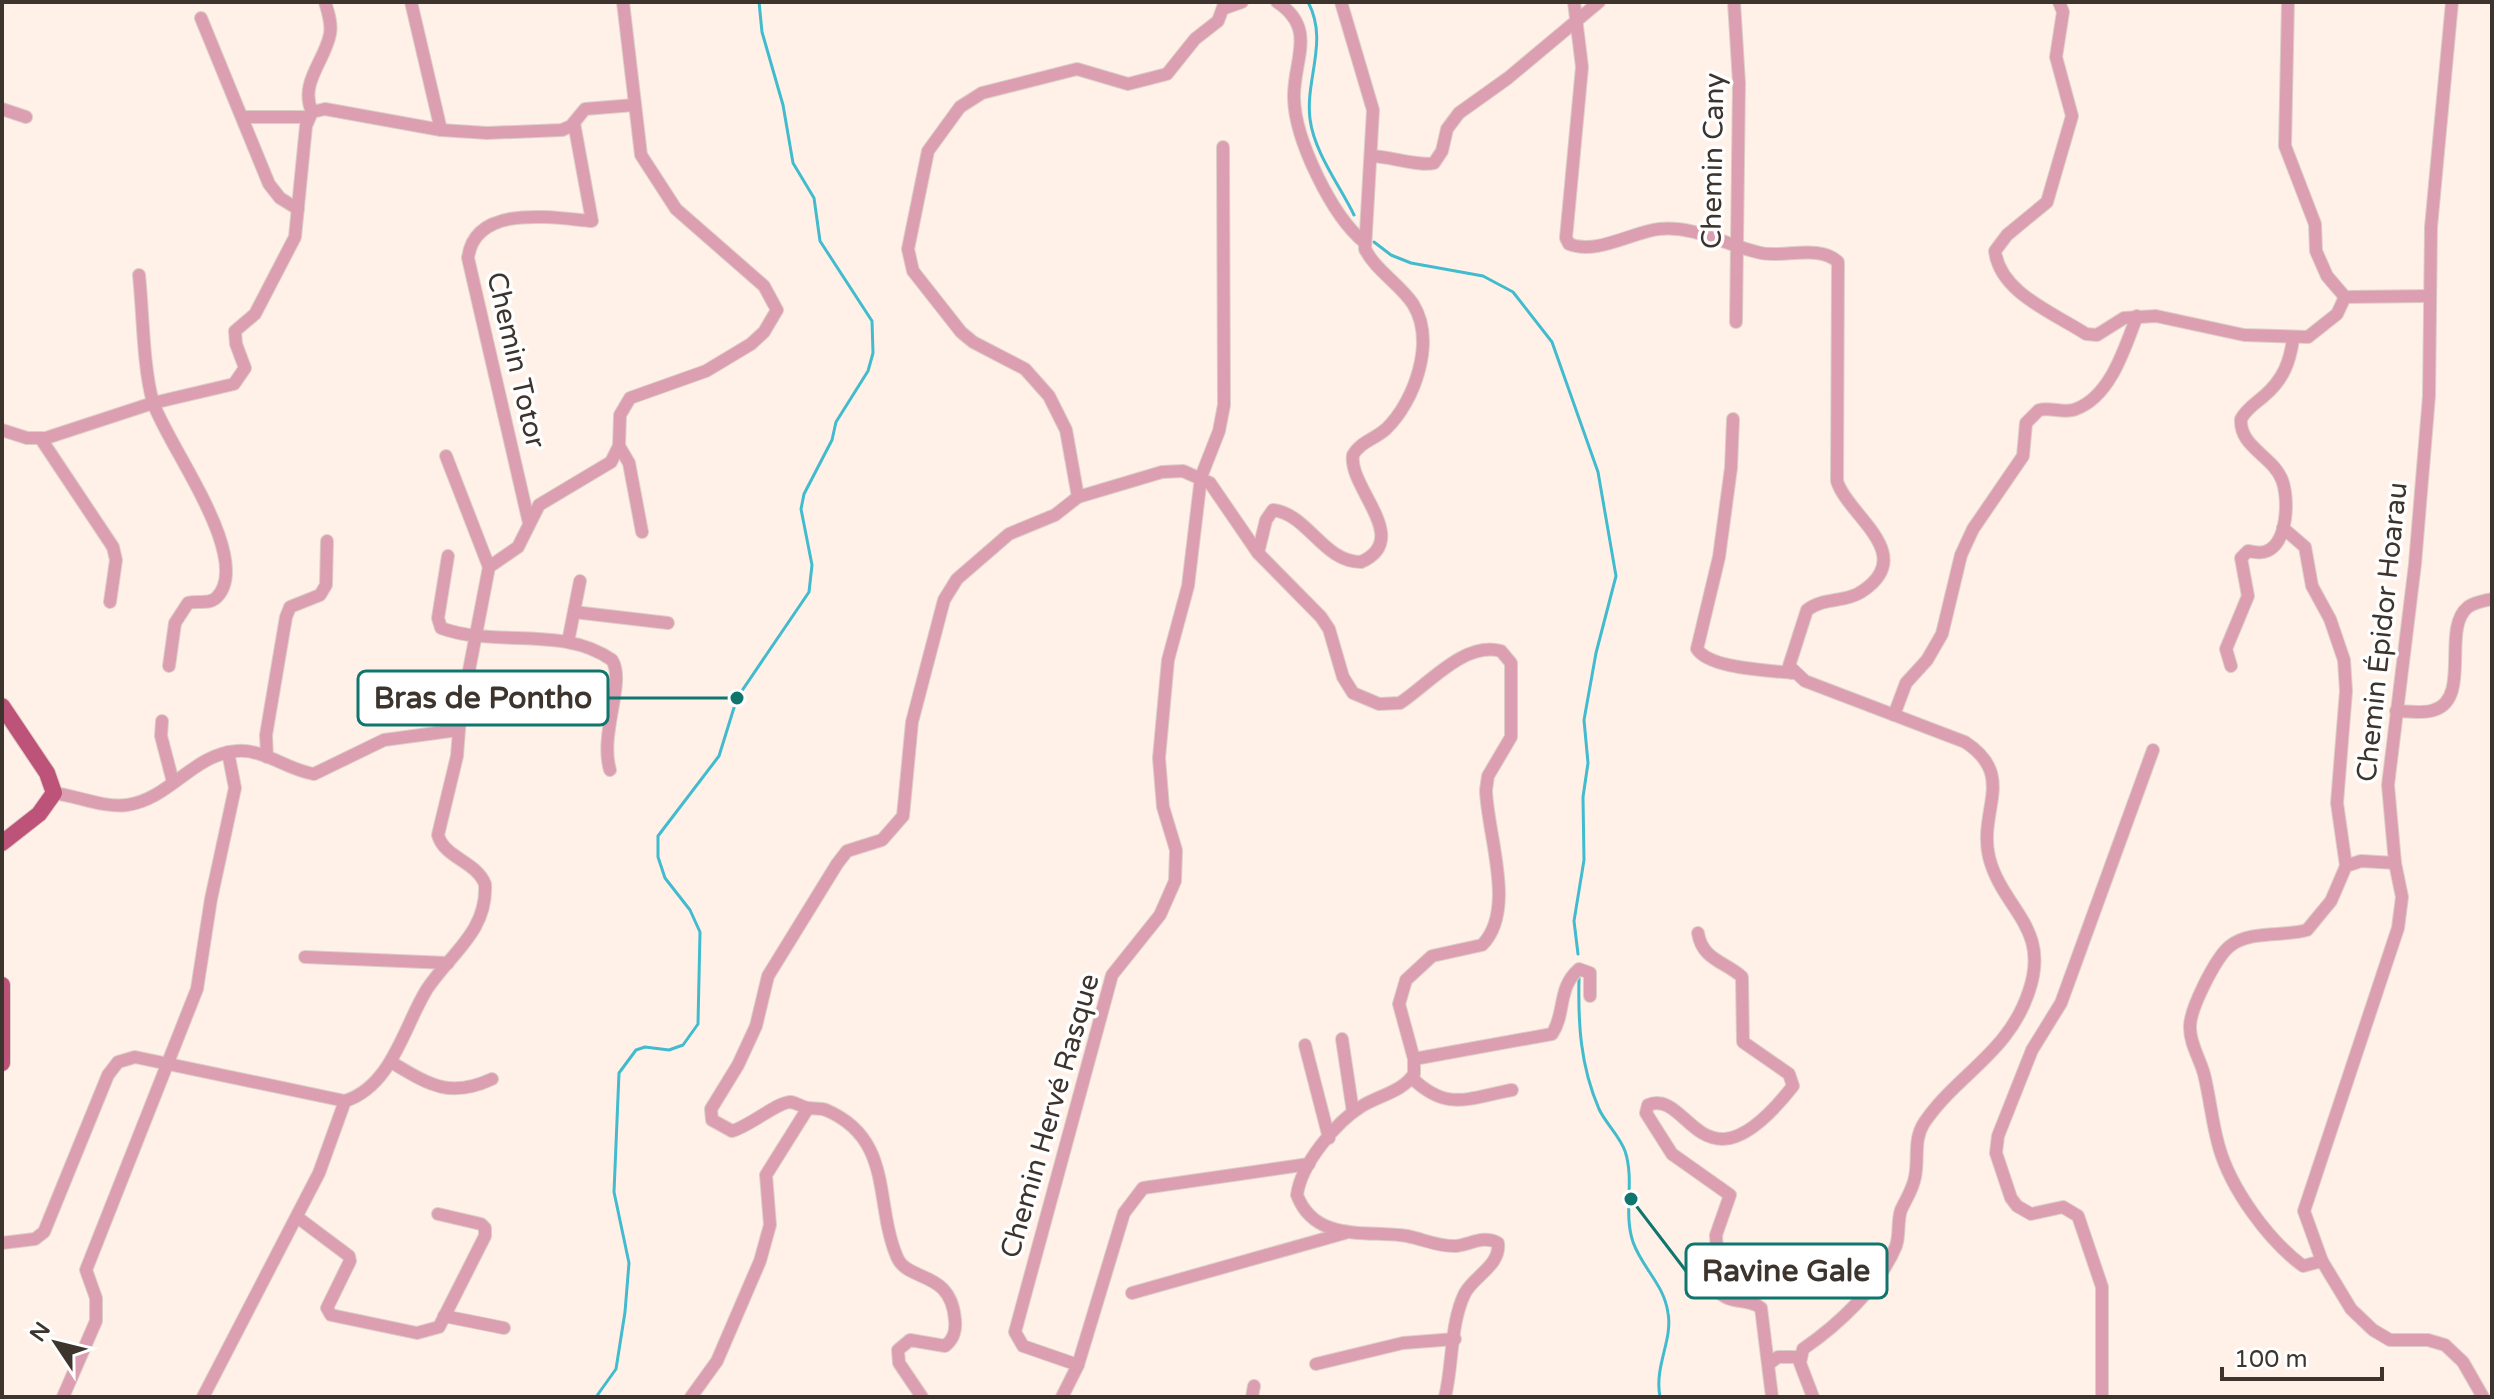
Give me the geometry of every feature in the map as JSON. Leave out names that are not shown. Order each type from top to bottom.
[{"type":"main road","points":[[2,706],[47,773],[54,793],[39,814],[2,843]]},
{"type":"main road","points":[[2,985],[2,1063]]},
{"type":"street","points":[[2,430],[41,439],[153,403],[240,380],[245,368],[236,344],[235,331],[255,314],[295,237],[310,115],[311,78],[330,35],[325,2]]},
{"type":"street","points":[[411,2],[441,130]]},
{"type":"street","points":[[489,567],[518,547],[539,505],[604,467],[617,454],[620,415],[630,398],[706,371],[764,332],[777,310],[764,286],[676,209],[641,155],[623,2]]},
{"type":"street","points":[[1078,497],[1069,439],[1049,396],[1025,369],[973,342],[961,332],[913,271],[908,249],[928,151],[960,107],[982,93],[1077,69],[1128,84],[1167,74],[1195,39],[1218,21],[1225,5],[1242,2]]},
{"type":"street","points":[[1277,2],[1297,20],[1300,33],[1294,97],[1314,168],[1343,221],[1364,242]]},
{"type":"street","points":[[1258,553],[1266,520],[1273,510],[1286,514],[1336,556],[1361,562],[1370,557],[1380,540],[1378,519],[1354,472],[1353,455],[1388,427],[1402,408],[1416,376],[1424,332],[1416,308],[1368,255],[1364,242],[1371,156],[1371,98],[1341,2]]},
{"type":"street","points":[[1574,2],[1582,67],[1566,238],[1569,244],[1582,247],[1658,229],[1677,229],[1760,253],[1827,254],[1838,262],[1837,481],[1844,498],[1873,530],[1882,551],[1882,566],[1868,588],[1853,598],[1816,604],[1803,615],[1789,656],[1792,673]]},
{"type":"street","points":[[1371,156],[1392,156],[1422,165],[1434,163],[1442,151],[1447,129],[1459,113],[1508,78],[1599,2]]},
{"type":"street","name":"Chemin Cany","points":[[1734,2],[1739,83],[1736,322]]},
{"type":"street","points":[[2059,2],[2063,12],[2056,57],[2072,116],[2047,202],[2007,235],[1995,251],[1997,267],[2009,285],[2086,334],[2097,335],[2112,322],[2137,316],[2156,316],[2244,335],[2293,339],[2308,337],[2337,314],[2345,297]]},
{"type":"street","points":[[2288,2],[2285,146],[2315,224],[2316,251],[2327,276],[2345,297]]},
{"type":"street","name":"Chemin Épidor Hoarau","points":[[2452,2],[2431,227],[2429,396],[2415,564],[2388,785],[2395,863],[2402,897],[2398,928],[2307,1193],[2304,1211],[2322,1261],[2351,1309],[2373,1330],[2390,1340],[2428,1340],[2445,1345],[2463,1362],[2483,1397]]},
{"type":"street","points":[[201,18],[273,192],[298,209]]},
{"type":"street","points":[[242,117],[310,115],[325,109],[441,130],[487,133],[562,130],[574,123],[585,109],[634,105]]},
{"type":"street","points":[[2,109],[26,117]]},
{"type":"street","name":"Chemin Totor","points":[[529,523],[468,258],[472,241],[478,235],[512,218],[592,221],[574,123]]},
{"type":"street","name":"Chemin Hervé Rasque","points":[[1078,1365],[1023,1346],[1015,1332],[1112,975],[1160,915],[1175,881],[1176,850],[1163,807],[1159,758],[1168,660],[1188,586],[1201,477],[1219,431],[1226,378],[1223,147]]},
{"type":"street","points":[[139,275],[153,403],[210,513],[225,557],[224,583],[218,595],[208,602],[188,603],[179,614],[169,666]]},
{"type":"street","points":[[2345,297],[2430,296]]},
{"type":"street","points":[[1894,715],[1906,683],[1927,660],[1942,634],[1961,555],[1973,529],[2023,456],[2026,423],[2039,410],[2076,409],[2097,395],[2124,351],[2137,316]]},
{"type":"street","points":[[2231,666],[2226,649],[2248,596],[2241,558],[2248,551],[2271,549],[2283,528],[2285,494],[2282,479],[2274,466],[2246,441],[2241,427],[2244,412],[2279,381],[2290,360],[2293,339]]},
{"type":"street","points":[[1733,419],[1731,468],[1719,557],[1697,649],[1708,659],[1792,673],[1805,681],[1965,742],[1989,763],[1994,793],[1985,835],[1988,853],[1994,873],[2025,919],[2033,941],[2034,970],[2030,990],[2010,1031],[1922,1127],[1916,1175],[1902,1209],[1896,1246],[1844,1319],[1803,1349],[1799,1357],[1813,1397]]},
{"type":"street","points":[[41,439],[113,547],[116,560],[110,602]]},
{"type":"street","points":[[619,446],[629,463],[642,532]]},
{"type":"street","points":[[2,1243],[35,1239],[44,1232],[108,1075],[118,1062],[135,1057],[345,1101],[364,1090],[391,1062],[427,990],[473,935],[486,890],[479,873],[443,846],[438,835],[457,756],[458,730],[489,567],[446,456]]},
{"type":"street","points":[[922,1397],[899,1363],[898,1350],[910,1340],[935,1346],[948,1343],[956,1328],[951,1302],[941,1286],[927,1275],[908,1269],[897,1257],[877,1162],[867,1143],[836,1116],[794,1102],[779,1104],[760,1119],[732,1131],[716,1124],[710,1115],[756,1026],[768,976],[837,864],[847,851],[882,840],[903,816],[912,722],[950,589],[997,542],[1022,527],[1055,515],[1078,497],[1162,472],[1183,471],[1201,477],[1220,495],[1258,553],[1321,617],[1329,629],[1347,685],[1365,701],[1388,705],[1400,703],[1460,658],[1477,651],[1501,651],[1511,663],[1511,737],[1488,776],[1486,790],[1499,895],[1494,929],[1482,945],[1432,956],[1406,980],[1399,1004],[1414,1059],[1412,1078],[1401,1088],[1353,1112],[1309,1164],[1298,1185],[1300,1202],[1313,1217],[1345,1233]]},
{"type":"street","points":[[2283,528],[2305,547],[2311,566],[2312,586],[2330,619],[2344,660],[2346,691],[2337,803],[2346,866],[2331,901],[2307,930],[2248,938],[2225,950],[2190,1014],[2189,1027],[2227,1169],[2281,1246],[2303,1266],[2322,1261]]},
{"type":"street","points":[[267,757],[266,735],[286,617],[290,607],[320,595],[326,585],[327,541]]},
{"type":"street","points":[[448,556],[438,622],[444,630],[568,642],[604,654],[617,668],[605,744],[610,770]]},
{"type":"street","points":[[568,642],[580,581]]},
{"type":"street","points":[[2396,711],[2434,710],[2447,701],[2453,686],[2459,619],[2468,607],[2492,599]]},
{"type":"street","points":[[574,612],[668,623]]},
{"type":"street","points":[[162,721],[161,736],[173,782]]},
{"type":"street","points":[[54,793],[125,805],[150,798],[203,761],[228,752],[254,751],[314,774],[384,740],[458,730]]},
{"type":"street","points":[[2102,1397],[2102,1287],[2078,1216],[2063,1207],[2031,1214],[2017,1206],[1999,1164],[1996,1144],[2032,1050],[2061,1003],[2153,750]]},
{"type":"street","points":[[63,1397],[96,1321],[96,1298],[86,1270],[200,977],[211,899],[235,788],[228,752]]},
{"type":"street","points":[[2346,866],[2361,861],[2395,863]]},
{"type":"street","points":[[1698,933],[1700,944],[1708,955],[1742,977],[1743,1042],[1789,1074],[1793,1086],[1764,1121],[1728,1141],[1710,1139],[1663,1104],[1648,1105],[1646,1113],[1672,1154],[1730,1195],[1716,1235],[1719,1292],[1728,1299],[1754,1303],[1761,1308],[1772,1397]]},
{"type":"street","points":[[305,957],[448,963]]},
{"type":"street","points":[[1414,1059],[1552,1034],[1558,1021],[1562,991],[1579,969],[1590,973],[1590,996]]},
{"type":"street","points":[[1342,1039],[1353,1112]]},
{"type":"street","points":[[1305,1045],[1329,1138]]},
{"type":"street","points":[[391,1062],[440,1088],[473,1088],[492,1079]]},
{"type":"street","points":[[1412,1078],[1428,1094],[1448,1101],[1512,1090]]},
{"type":"street","points":[[203,1397],[297,1217],[334,1137],[345,1101]]},
{"type":"street","points":[[691,1397],[717,1361],[760,1261],[770,1225],[766,1175],[808,1108]]},
{"type":"street","points":[[1062,1397],[1078,1365],[1124,1213],[1136,1193],[1143,1188],[1309,1164]]},
{"type":"street","points":[[297,1217],[349,1256],[329,1300],[327,1308],[331,1315],[417,1333],[439,1327],[485,1236],[485,1228],[481,1224],[438,1214]]},
{"type":"street","points":[[1132,1293],[1345,1233],[1406,1236],[1444,1245],[1486,1239],[1498,1243],[1497,1257],[1464,1295],[1445,1397]]},
{"type":"street","points":[[444,1316],[504,1328]]},
{"type":"street","points":[[1316,1364],[1403,1343],[1455,1339]]},
{"type":"street","points":[[1770,1363],[1778,1357],[1799,1357]]},
{"type":"waterway","points":[[596,1397],[616,1369],[629,1263],[614,1192],[619,1073],[636,1050],[645,1047],[669,1050],[683,1045],[698,1024],[700,932],[690,910],[665,878],[658,857],[658,836],[719,756],[737,698],[809,592],[812,565],[801,509],[804,494],[832,440],[836,422],[868,371],[873,353],[872,321],[820,241],[814,198],[793,163],[783,105],[762,32],[759,2]]},
{"type":"waterway","points":[[1308,2],[1314,17],[1317,46],[1309,104],[1312,131],[1354,215]]},
{"type":"waterway","points":[[1374,242],[1391,255],[1411,263],[1483,276],[1513,292],[1552,342],[1598,472],[1616,576],[1596,653],[1584,720],[1588,763],[1583,797],[1584,860],[1574,921],[1578,954]]},
{"type":"waterway","points":[[1579,977],[1580,1027],[1588,1076],[1599,1109],[1625,1151],[1629,1174],[1630,1231],[1642,1260],[1662,1293],[1668,1313],[1668,1333],[1659,1375],[1660,1397]]},
{"type":"place","name":"Bras de Pontho","points":[[737,698]]},
{"type":"place","name":"Ravine Gale","points":[[1631,1199]]}]
